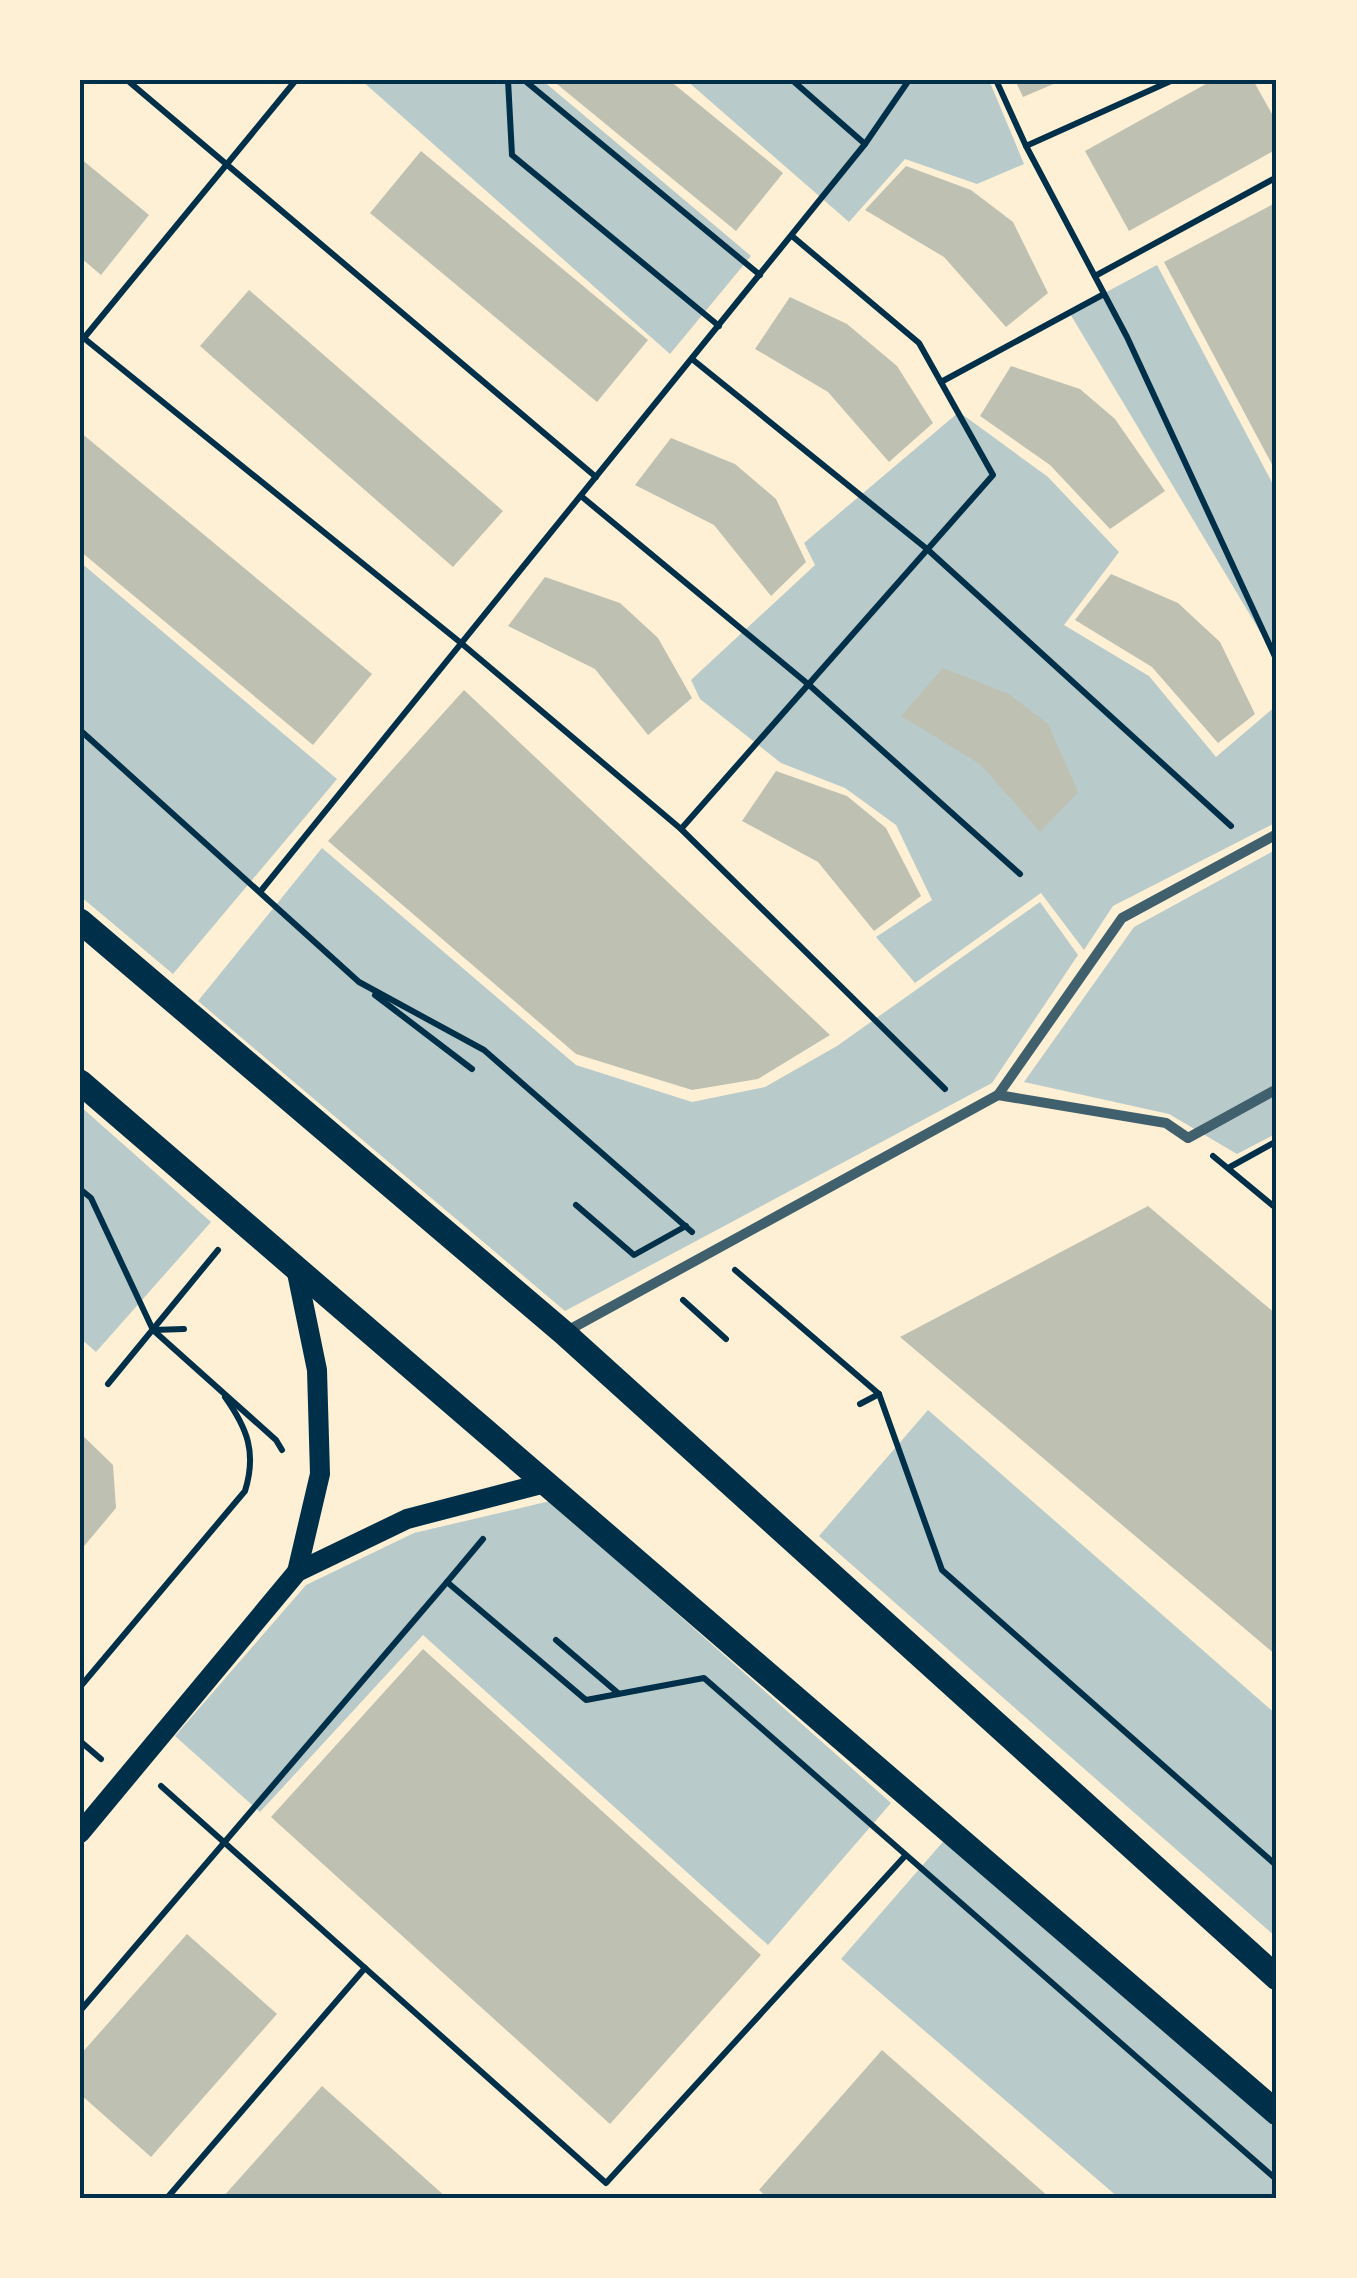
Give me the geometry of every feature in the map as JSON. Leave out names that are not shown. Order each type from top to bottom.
[{"type":"main road","points":[[80,921],[564,1333],[1277,1978]]},
{"type":"main road","points":[[80,1082],[1277,2114]]},
{"type":"main road","points":[[296,1268],[317,1370],[320,1474],[298,1572]]},
{"type":"main road","points":[[80,1833],[298,1572],[407,1519],[545,1483]]},
{"type":"street","points":[[564,1333],[998,1094],[1122,918],[1277,834]]},
{"type":"street","points":[[998,1094],[1166,1124],[1188,1138],[1277,1089]]},
{"type":"path","points":[[127,80],[596,477]]},
{"type":"path","points":[[296,80],[82,336],[461,643],[682,829],[967,1111]]},
{"type":"path","points":[[508,80],[512,155],[719,326]]},
{"type":"path","points":[[524,80],[760,275]]},
{"type":"path","points":[[792,80],[865,144]]},
{"type":"path","points":[[260,892],[792,236],[865,144],[909,80]]},
{"type":"path","points":[[996,80],[1104,294],[1277,661]]},
{"type":"path","points":[[1026,146],[1173,80]]},
{"type":"path","points":[[1095,276],[1277,177]]},
{"type":"path","points":[[682,829],[992,475],[919,343],[792,236]]},
{"type":"path","points":[[941,382],[1104,294]]},
{"type":"path","points":[[692,359],[927,550],[1254,847]]},
{"type":"path","points":[[581,496],[808,684],[1020,874]]},
{"type":"path","points":[[358,982],[472,1069]]},
{"type":"path","points":[[1188,1138],[1230,1167],[1277,1209]]},
{"type":"path","points":[[1230,1167],[1277,1141]]},
{"type":"path","points":[[80,1188],[91,1198],[153,1330],[276,1440],[312,1511]]},
{"type":"path","points":[[576,1204],[634,1255],[686,1226]]},
{"type":"path","points":[[108,1384],[242,1222]]},
{"type":"path","points":[[721,1276],[734,1269]]},
{"type":"path","points":[[695,1292],[682,1300],[726,1339]]},
{"type":"path","points":[[153,1330],[184,1329]]},
{"type":"path","points":[[80,1687],[246,1490],[252,1453],[248,1432],[218,1388]]},
{"type":"path","points":[[860,1404],[879,1394]]},
{"type":"path","points":[[80,2010],[483,1539]]},
{"type":"path","points":[[446,1582],[586,1700],[704,1678],[1277,2180]]},
{"type":"path","points":[[556,1640],[619,1694]]},
{"type":"path","points":[[136,1764],[606,2183],[905,1856]]},
{"type":"path","points":[[167,2198],[365,1968]]},
{"type":"shaded area","points":[[361,80],[542,80],[751,256],[670,354]]},
{"type":"shaded area","points":[[686,80],[989,80],[1024,164],[977,184],[905,159],[849,222]]},
{"type":"shaded area","points":[[1157,265],[1277,492],[1277,660],[1069,312]]},
{"type":"shaded area","points":[[959,412],[1048,477],[1119,552],[1064,625],[1149,676],[1216,757],[1277,705],[1277,822],[1113,906],[1084,950],[1041,893],[915,983],[876,937],[932,900],[896,825],[845,788],[781,763],[700,699],[691,680],[815,565],[804,543]]},
{"type":"shaded area","points":[[80,562],[337,779],[173,974],[80,896]]},
{"type":"shaded area","points":[[322,848],[576,1065],[692,1102],[765,1087],[837,1046],[1040,902],[1078,955],[992,1083],[565,1311],[198,1001]]},
{"type":"shaded area","points":[[1277,849],[1277,1133],[1237,1154],[1169,1114],[1024,1082],[1134,927]]},
{"type":"shaded area","points":[[80,1106],[211,1222],[96,1352],[80,1338]]},
{"type":"shaded area","points":[[928,1410],[1277,1715],[1277,1938],[819,1536]]},
{"type":"shaded area","points":[[550,1501],[891,1803],[768,1945],[423,1635],[260,1812],[175,1736],[306,1585],[414,1533]]},
{"type":"shaded area","points":[[948,1836],[1277,2117],[1277,2198],[1119,2198],[841,1959]]},
{"type":"building","points":[[552,80],[669,80],[783,173],[736,231]]},
{"type":"building","points":[[1015,80],[1063,80],[1023,97]]},
{"type":"building","points":[[1213,80],[1253,80],[1277,123],[1277,149],[1129,231],[1085,151]]},
{"type":"building","points":[[421,151],[648,340],[597,402],[370,213]]},
{"type":"building","points":[[80,158],[149,215],[101,275],[80,257]]},
{"type":"building","points":[[906,166],[971,190],[1013,222],[1048,293],[1006,327],[944,257],[865,210]]},
{"type":"building","points":[[1277,202],[1277,474],[1164,262]]},
{"type":"building","points":[[249,290],[503,511],[453,567],[200,346]]},
{"type":"building","points":[[790,297],[847,324],[897,366],[933,423],[889,462],[828,392],[755,349]]},
{"type":"building","points":[[1011,366],[1080,389],[1115,419],[1165,491],[1110,529],[1050,465],[980,416]]},
{"type":"building","points":[[80,432],[372,674],[313,745],[80,551]]},
{"type":"building","points":[[671,438],[735,464],[776,499],[806,562],[771,596],[714,525],[635,485]]},
{"type":"building","points":[[1111,574],[1178,603],[1220,642],[1255,714],[1218,743],[1152,667],[1075,620]]},
{"type":"building","points":[[545,577],[620,603],[658,638],[692,698],[648,735],[595,669],[508,626]]},
{"type":"building","points":[[943,668],[1009,694],[1048,724],[1078,792],[1040,832],[980,764],[901,716]]},
{"type":"building","points":[[464,690],[830,1035],[758,1079],[692,1090],[576,1054],[328,841]]},
{"type":"building","points":[[776,771],[847,796],[886,828],[921,896],[874,931],[818,862],[742,821]]},
{"type":"building","points":[[1148,1206],[1277,1315],[1277,1656],[900,1337]]},
{"type":"building","points":[[80,1433],[113,1465],[116,1508],[80,1551]]},
{"type":"building","points":[[423,1649],[761,1955],[610,2124],[271,1817]]},
{"type":"building","points":[[187,1934],[277,2014],[151,2157],[80,2094],[80,2055]]},
{"type":"building","points":[[882,2050],[1050,2198],[768,2198],[759,2190]]},
{"type":"building","points":[[322,2086],[447,2198],[222,2198]]}]
